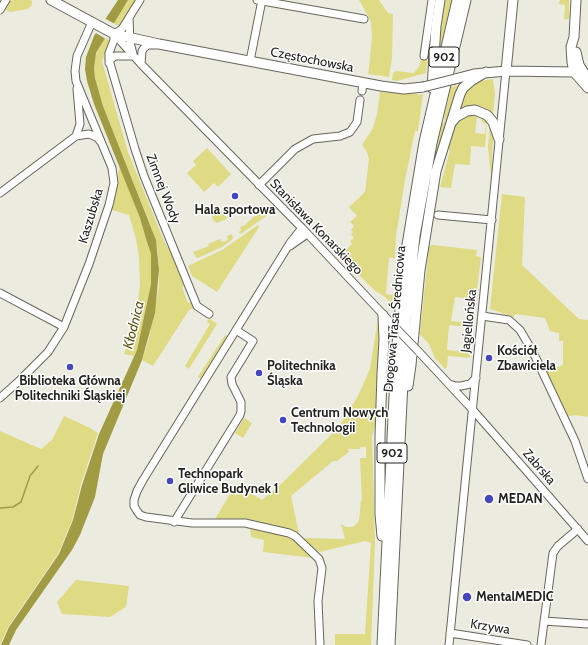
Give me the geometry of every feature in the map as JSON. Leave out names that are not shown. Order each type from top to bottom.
[{"type":"main road","name":"Częstochowska","points":[[51,0],[114,34],[250,61],[363,87],[404,89],[423,87],[486,72],[574,72]]},
{"type":"main road","points":[[430,114],[436,26],[440,0]]},
{"type":"main road","name":"Drogowa Trasa Średnicowa","points":[[382,645],[396,356],[401,286],[416,183],[430,114],[457,0]]},
{"type":"main road","name":"Drogowa Trasa Średnicowa","points":[[390,645],[406,321],[415,236],[432,143],[466,0]]},
{"type":"main road","name":"Jagiellońska","points":[[506,71],[513,0]]},
{"type":"main road","points":[[575,0],[574,37],[577,58],[583,72],[588,78]]},
{"type":"main road","points":[[574,37],[571,47],[574,72],[588,88]]},
{"type":"main road","points":[[400,430],[411,365],[420,270],[436,171],[458,100],[464,88],[471,81],[486,72]]},
{"type":"main road","points":[[451,123],[456,117],[467,111],[475,110],[482,112],[493,122],[500,139]]},
{"type":"main road","points":[[383,315],[384,340],[381,380],[380,514],[385,569]]},
{"type":"main road","points":[[384,340],[394,326]]},
{"type":"street","points":[[0,10],[6,0]]},
{"type":"street","points":[[114,34],[120,31],[140,0]]},
{"type":"street","points":[[250,61],[260,0],[364,19]]},
{"type":"street","points":[[424,56],[432,0]]},
{"type":"street","points":[[109,63],[115,56],[133,56],[129,18]]},
{"type":"street","name":"Kaszubska","points":[[0,398],[48,352],[64,327],[107,213],[114,183],[112,168],[76,81],[75,71],[77,56],[95,23]]},
{"type":"street","name":"Stanisława Konarskiego","points":[[114,34],[133,56],[302,228],[472,409]]},
{"type":"street","name":"Zimnej Wody","points":[[114,34],[114,40],[109,53],[109,63],[128,129],[144,176],[197,306],[209,314]]},
{"type":"street","points":[[141,64],[142,51],[144,48],[148,45],[159,44]]},
{"type":"street","name":"Jagiellońska","points":[[449,645],[506,71]]},
{"type":"street","points":[[76,81],[80,124],[76,136]]},
{"type":"street","points":[[259,185],[295,149],[313,139],[340,136],[350,132],[357,122],[360,100]]},
{"type":"street","points":[[0,193],[76,136],[85,134],[93,135],[103,144]]},
{"type":"street","points":[[438,215],[492,220]]},
{"type":"street","points":[[302,228],[285,251],[142,480],[134,500],[134,506],[140,515],[174,522],[245,523],[295,536],[319,558],[322,568],[318,600],[320,645]]},
{"type":"street","points":[[285,251],[307,234]]},
{"type":"street","points":[[0,292],[64,327]]},
{"type":"street","points":[[482,316],[510,320],[520,330],[533,352],[575,441],[588,479]]},
{"type":"street","points":[[174,522],[240,415],[241,402],[232,384],[231,377],[253,341],[236,330]]},
{"type":"street","points":[[448,383],[456,386],[462,386],[470,384],[476,378]]},
{"type":"street","name":"Zabrska","points":[[472,409],[583,532],[588,541]]},
{"type":"street","points":[[541,645],[553,553],[558,546],[583,532]]},
{"type":"street","points":[[544,621],[588,624]]},
{"type":"street","name":"Krzywa","points":[[450,633],[527,645]]},
{"type":"shaded area","points":[[29,0],[32,1],[32,5],[28,9],[10,12],[6,10],[10,1]]},
{"type":"shaded area","points":[[118,0],[128,0],[96,53],[94,68],[95,78],[103,106],[156,240],[159,270],[155,313],[142,360],[103,454],[95,497],[80,535],[72,550],[16,630],[9,645],[1,645],[9,627],[59,554],[73,520],[82,485],[99,434],[137,350],[151,284],[151,254],[140,218],[94,104],[85,69],[86,57],[94,36]]},
{"type":"shaded area","points":[[128,0],[136,0],[118,26],[113,23]]},
{"type":"shaded area","points":[[359,0],[379,0],[388,13],[393,14],[392,58],[389,77],[368,74],[372,37],[371,22]]},
{"type":"shaded area","points":[[445,0],[452,0],[437,63],[439,67],[435,66]]},
{"type":"shaded area","points":[[560,0],[569,0],[569,19],[564,19],[565,5],[559,4]]},
{"type":"shaded area","points":[[104,38],[110,40],[102,61],[128,152],[184,286],[182,287],[188,303],[191,302],[193,308],[189,310],[153,366],[142,360],[149,339],[159,286],[158,252],[152,229],[103,106],[95,78],[95,57]]},
{"type":"shaded area","points":[[429,46],[426,73],[397,81],[392,80],[393,73],[396,71],[414,73],[420,65],[421,57]]},
{"type":"shaded area","points":[[493,79],[495,94],[493,115],[483,107],[476,106],[459,109],[465,94],[473,85],[480,81]]},
{"type":"shaded area","points":[[464,82],[434,163],[429,182],[442,123],[444,123],[445,119],[451,87],[459,85],[458,83]]},
{"type":"shaded area","points":[[380,92],[418,95],[423,94],[418,131],[415,131],[405,180],[396,236],[395,258],[389,258],[386,294],[394,295],[393,306],[385,297],[374,290],[331,247],[333,243],[343,253],[352,244],[350,241],[354,238],[351,234],[353,232],[351,230],[354,226],[350,222],[357,216],[349,207],[365,192],[369,159],[367,152],[362,145],[373,128],[377,114]]},
{"type":"shaded area","points":[[475,114],[477,117],[475,133],[485,134],[486,124],[482,122],[480,117],[487,120],[485,147],[471,146],[470,165],[455,164],[451,188],[440,187],[450,150],[447,148],[454,124],[461,117]]},
{"type":"shaded area","points":[[490,124],[494,132],[492,153],[492,185],[488,147]]},
{"type":"shaded area","points":[[207,148],[231,174],[218,187],[214,183],[204,192],[187,173],[196,165],[193,161]]},
{"type":"shaded area","points":[[120,167],[140,218],[151,254],[151,284],[137,350],[134,356],[124,354],[138,301],[140,285],[139,258],[136,239],[129,215],[112,210],[116,192],[117,176]]},
{"type":"shaded area","points":[[502,194],[525,197],[522,265],[579,319],[588,320],[588,417],[574,415],[566,417],[545,372],[563,365],[563,341],[559,341],[559,333],[550,331],[545,318],[515,314],[514,317],[490,309]]},
{"type":"shaded area","points":[[268,206],[273,211],[241,234],[238,232],[241,231],[240,227],[245,225],[261,210]]},
{"type":"shaded area","points":[[219,209],[228,218],[217,223],[214,221],[210,213]]},
{"type":"shaded area","points":[[258,225],[259,227],[217,292],[192,276],[188,266],[222,250]]},
{"type":"shaded area","points":[[232,234],[233,239],[222,247],[198,258],[193,252],[209,246],[208,244],[220,239],[222,242],[228,240],[227,236]]},
{"type":"shaded area","points":[[433,245],[477,250],[476,256],[481,257],[476,299],[455,297],[451,321],[473,323],[471,344],[468,345],[469,327],[449,325],[447,350],[467,352],[468,349],[471,348],[470,358],[448,356],[447,367],[445,369],[435,358],[429,344],[420,334],[429,246]]},
{"type":"shaded area","points":[[209,318],[217,324],[189,369],[185,366],[210,324],[207,322]]},
{"type":"shaded area","points":[[378,318],[381,323],[376,423],[372,436],[375,542],[371,645],[335,645],[335,634],[365,634],[371,543],[365,541],[320,552],[311,547],[301,538],[345,539],[341,524],[346,527],[353,527],[359,521],[361,500],[362,501],[360,458],[366,458],[366,447],[360,447],[360,449],[348,449],[349,452],[337,461],[333,461],[291,496],[299,534],[249,519],[215,519],[236,484],[262,500],[278,487],[337,429],[358,396],[370,369]]},
{"type":"shaded area","points":[[225,335],[229,337],[202,380],[198,377]]},
{"type":"shaded area","points":[[64,416],[98,433],[81,484],[72,521],[58,554],[8,627],[0,645],[0,431],[41,449],[52,440]]},
{"type":"shaded area","points":[[244,418],[252,423],[243,438],[235,433]]},
{"type":"shaded area","points":[[250,528],[288,535],[300,543],[314,557],[263,552],[264,540],[251,537]]},
{"type":"shaded area","points":[[76,580],[129,586],[126,607],[110,617],[62,614],[57,602]]},
{"type":"pier","points":[[104,18],[115,24],[106,39],[94,32]]},
{"type":"waterway","points":[[0,508],[13,507],[21,502],[30,476],[38,466]]},
{"type":"place","name":"Hala sportowa","points":[[235,196]]},
{"type":"place","name":"Kościół Zbawiciela","points":[[489,358]]},
{"type":"place","name":"Biblioteka Główna Politechniki Śląskiej","points":[[70,367]]},
{"type":"place","name":"Politechnika Śląska","points":[[259,373]]},
{"type":"place","name":"Centrum Nowych Technologii","points":[[283,420]]},
{"type":"place","name":"Technopark Gliwice Budynek 1","points":[[170,481]]},
{"type":"place","name":"MEDAN","points":[[489,499]]},
{"type":"place","name":"MentalMEDIC","points":[[467,597]]},
{"type":"water label","name":"Kłodnica","points":[[134,325]]}]
